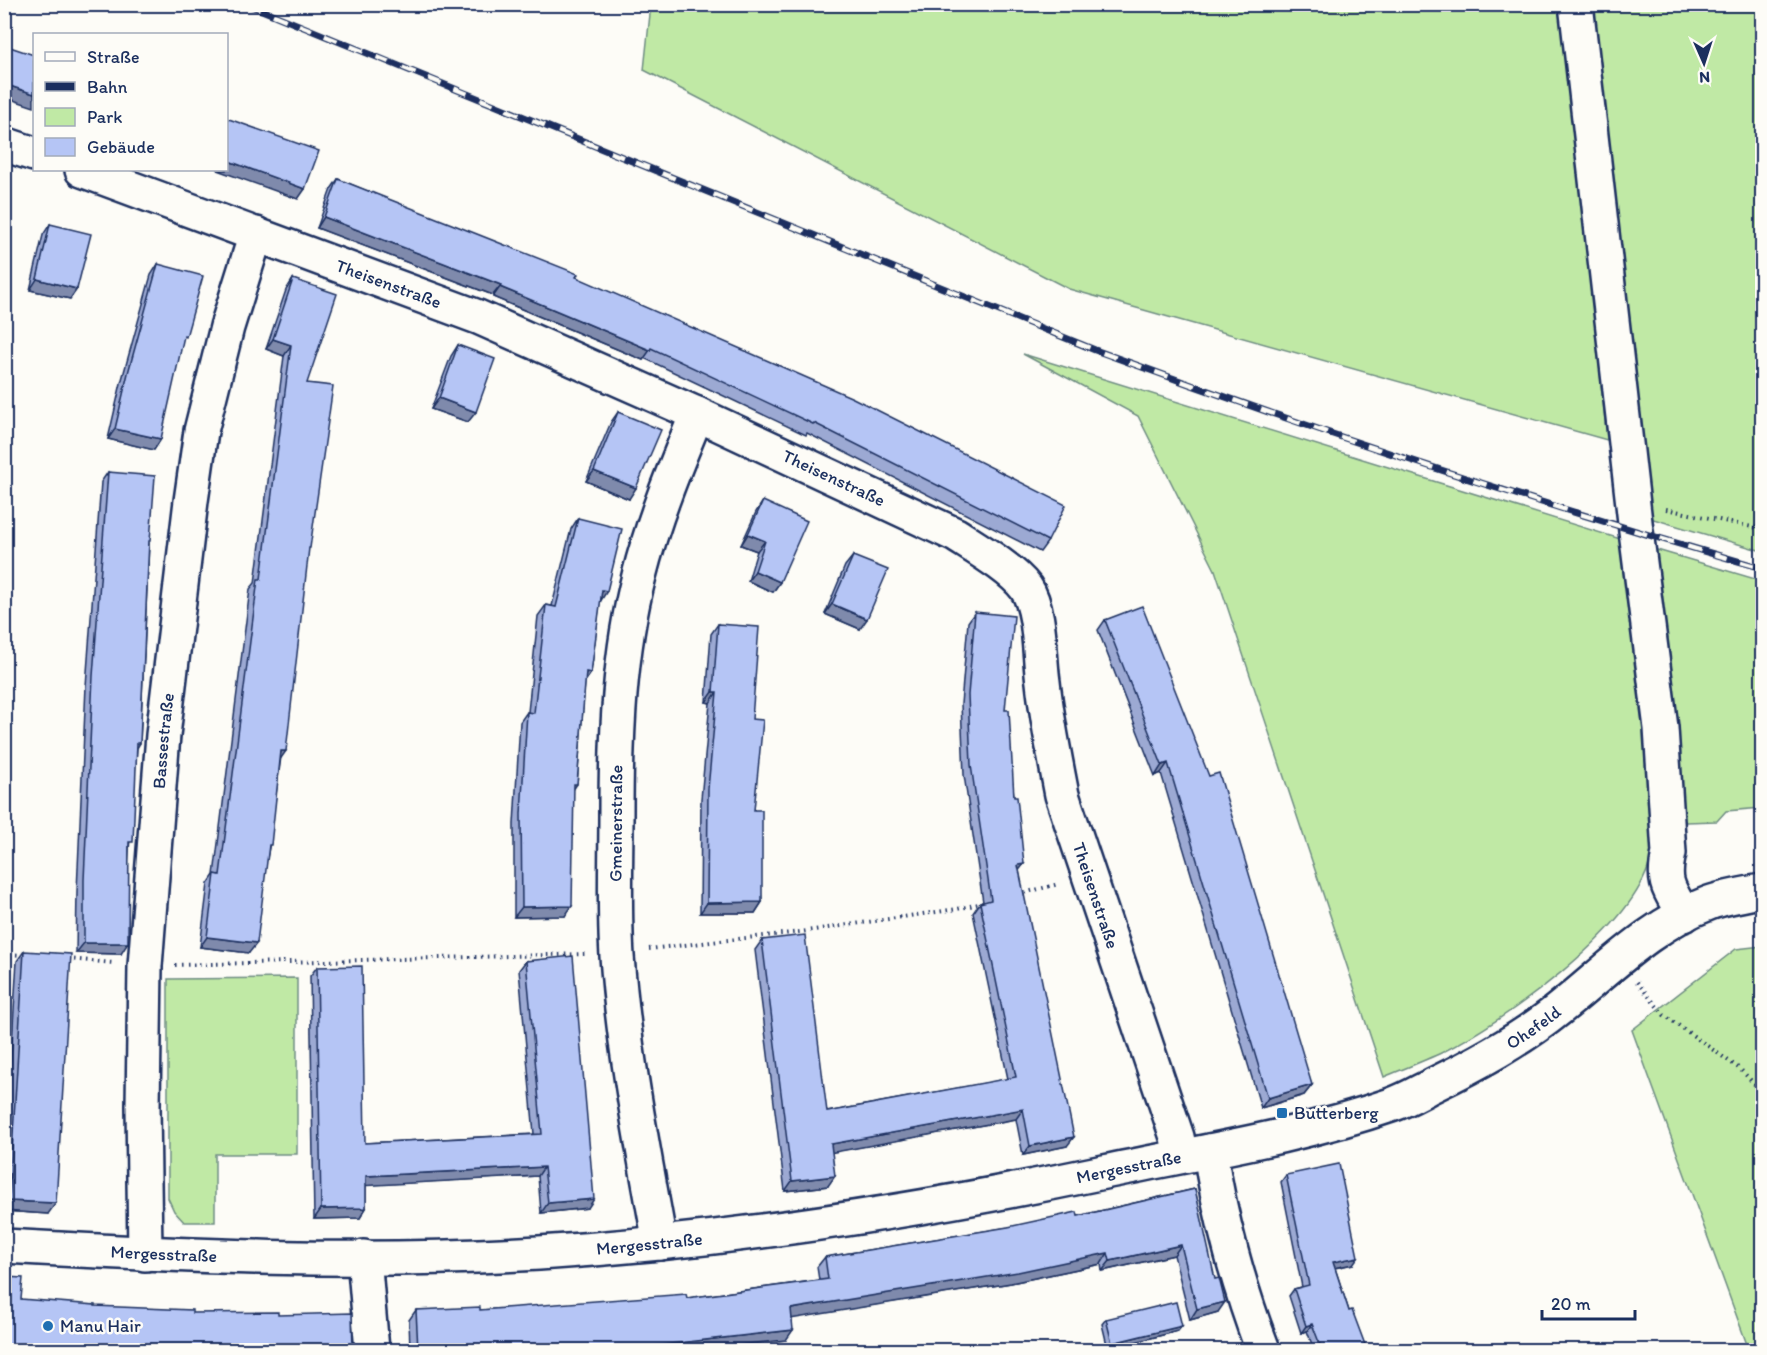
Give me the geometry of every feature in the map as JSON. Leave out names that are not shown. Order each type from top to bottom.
[{"type":"street","points":[[1576,4],[1661,728],[1669,853],[1665,872],[1668,887],[1684,915]]},
{"type":"street","points":[[4,144],[33,154]]},
{"type":"street","name":"Theisenstraße","points":[[85,171],[478,316],[697,414],[956,535],[992,559],[1024,585],[1030,595],[1035,617],[1050,737],[1062,795],[1177,1137],[1196,1154]]},
{"type":"street","name":"Bassestraße","points":[[145,1254],[143,1106],[145,966],[163,735],[201,432],[244,268],[256,234]]},
{"type":"street","name":"Gmeinerstraße","points":[[660,1243],[622,1007],[617,953],[616,777],[620,701],[627,637],[638,577],[658,508],[697,414]]},
{"type":"street","name":"Ohefeld","points":[[1287,1135],[1396,1104],[1450,1077],[1507,1045],[1556,1012],[1647,936],[1711,902],[1762,891]]},
{"type":"street","name":"Mergesstraße","points":[[4,1246],[145,1254],[417,1258],[538,1253],[660,1243],[760,1233],[936,1206],[1287,1135]]},
{"type":"street","points":[[1196,1154],[1215,1186],[1251,1318],[1263,1350]]},
{"type":"street","points":[[364,1257],[372,1350]]},
{"type":"path","points":[[1633,501],[1762,530]]},
{"type":"path","points":[[1012,896],[1088,876]]},
{"type":"path","points":[[63,959],[145,966],[617,953],[800,933],[957,909],[990,901]]},
{"type":"path","points":[[4,954],[28,956]]},
{"type":"path","points":[[1618,960],[1664,1015],[1740,1069],[1762,1092]]},
{"type":"green space","points":[[651,5],[1562,5],[1607,440],[1069,289],[644,70]]},
{"type":"green space","points":[[1588,5],[1762,5],[1762,551],[1643,516]]},
{"type":"green space","points":[[1023,354],[1627,541],[1656,832],[1648,868],[1635,894],[1615,920],[1589,947],[1529,998],[1469,1038],[1443,1052],[1384,1077],[1215,570],[1138,416]]},
{"type":"green space","points":[[1647,547],[1762,581],[1762,808],[1726,811],[1717,821],[1686,822],[1677,811]]},
{"type":"green space","points":[[1762,946],[1762,1350],[1749,1350],[1632,1030],[1736,949]]},
{"type":"green space","points":[[297,978],[297,1154],[215,1154],[215,1222],[184,1222],[174,1211],[168,1198],[168,979]]},
{"type":"building","points":[[4,45],[33,55],[33,94],[4,84]]},
{"type":"building","points":[[228,119],[319,151],[305,189],[228,161]]},
{"type":"building","points":[[338,179],[578,274],[576,277],[853,398],[1066,505],[1048,541],[814,423],[651,348],[650,350],[500,287],[501,285],[324,217]]},
{"type":"building","points":[[50,224],[91,234],[77,289],[37,279]]},
{"type":"building","points":[[158,264],[203,276],[186,337],[184,336],[161,439],[115,429]]},
{"type":"building","points":[[293,279],[337,294],[307,383],[333,386],[309,548],[286,751],[281,751],[257,943],[207,937],[215,874],[220,875],[291,345],[273,339]]},
{"type":"building","points":[[458,345],[495,359],[476,412],[439,398]]},
{"type":"building","points":[[618,412],[661,430],[636,488],[594,471]]},
{"type":"building","points":[[108,472],[155,476],[149,541],[133,842],[129,842],[128,943],[84,943],[84,880],[93,676]]},
{"type":"building","points":[[763,501],[807,521],[780,582],[755,571],[765,541],[748,534]]},
{"type":"building","points":[[578,518],[622,529],[607,591],[602,590],[591,673],[586,672],[577,784],[574,784],[572,906],[522,907],[521,814],[527,712],[534,713],[546,605],[556,607]]},
{"type":"building","points":[[853,556],[888,570],[867,619],[832,604]]},
{"type":"building","points":[[1142,606],[1209,776],[1219,773],[1312,1085],[1268,1098],[1168,763],[1162,765],[1105,620]]},
{"type":"building","points":[[975,612],[1014,616],[1005,710],[1009,710],[1014,797],[1017,797],[1024,864],[1018,865],[1074,1137],[1030,1146],[1023,1109],[831,1144],[835,1176],[792,1181],[762,940],[805,935],[827,1112],[1016,1077],[980,903],[991,900],[971,765],[968,695]]},
{"type":"building","points":[[718,624],[759,627],[752,719],[763,720],[754,810],[762,810],[762,902],[707,903],[708,789],[717,692],[713,692]]},
{"type":"building","points":[[24,951],[71,954],[56,1203],[9,1201]]},
{"type":"building","points":[[573,956],[594,1199],[548,1203],[544,1167],[366,1176],[366,1208],[321,1209],[317,967],[362,966],[365,1143],[542,1134],[526,961]]},
{"type":"building","points":[[1339,1164],[1358,1257],[1333,1262],[1349,1311],[1352,1310],[1367,1350],[1322,1350],[1312,1324],[1306,1326],[1294,1289],[1309,1285],[1286,1175]]},
{"type":"building","points":[[1195,1189],[1215,1279],[1219,1278],[1225,1302],[1197,1309],[1181,1245],[1110,1261],[1108,1253],[1018,1272],[791,1309],[793,1330],[626,1349],[626,1346],[569,1350],[418,1350],[416,1310],[480,1307],[480,1310],[686,1294],[687,1298],[828,1279],[825,1257],[1008,1227],[1077,1212],[1078,1216]]},
{"type":"building","points":[[4,1277],[23,1278],[21,1299],[95,1306],[192,1310],[192,1313],[278,1312],[278,1315],[352,1313],[353,1350],[4,1350]]},
{"type":"building","points":[[1176,1302],[1182,1326],[1112,1343],[1106,1319]]},
{"type":"railway","points":[[247,4],[1095,350],[1427,465],[1762,568]]},
{"type":"place","name":"Butterberg","points":[[1282,1113]]},
{"type":"place","name":"Manu Hair","points":[[48,1326]]}]
